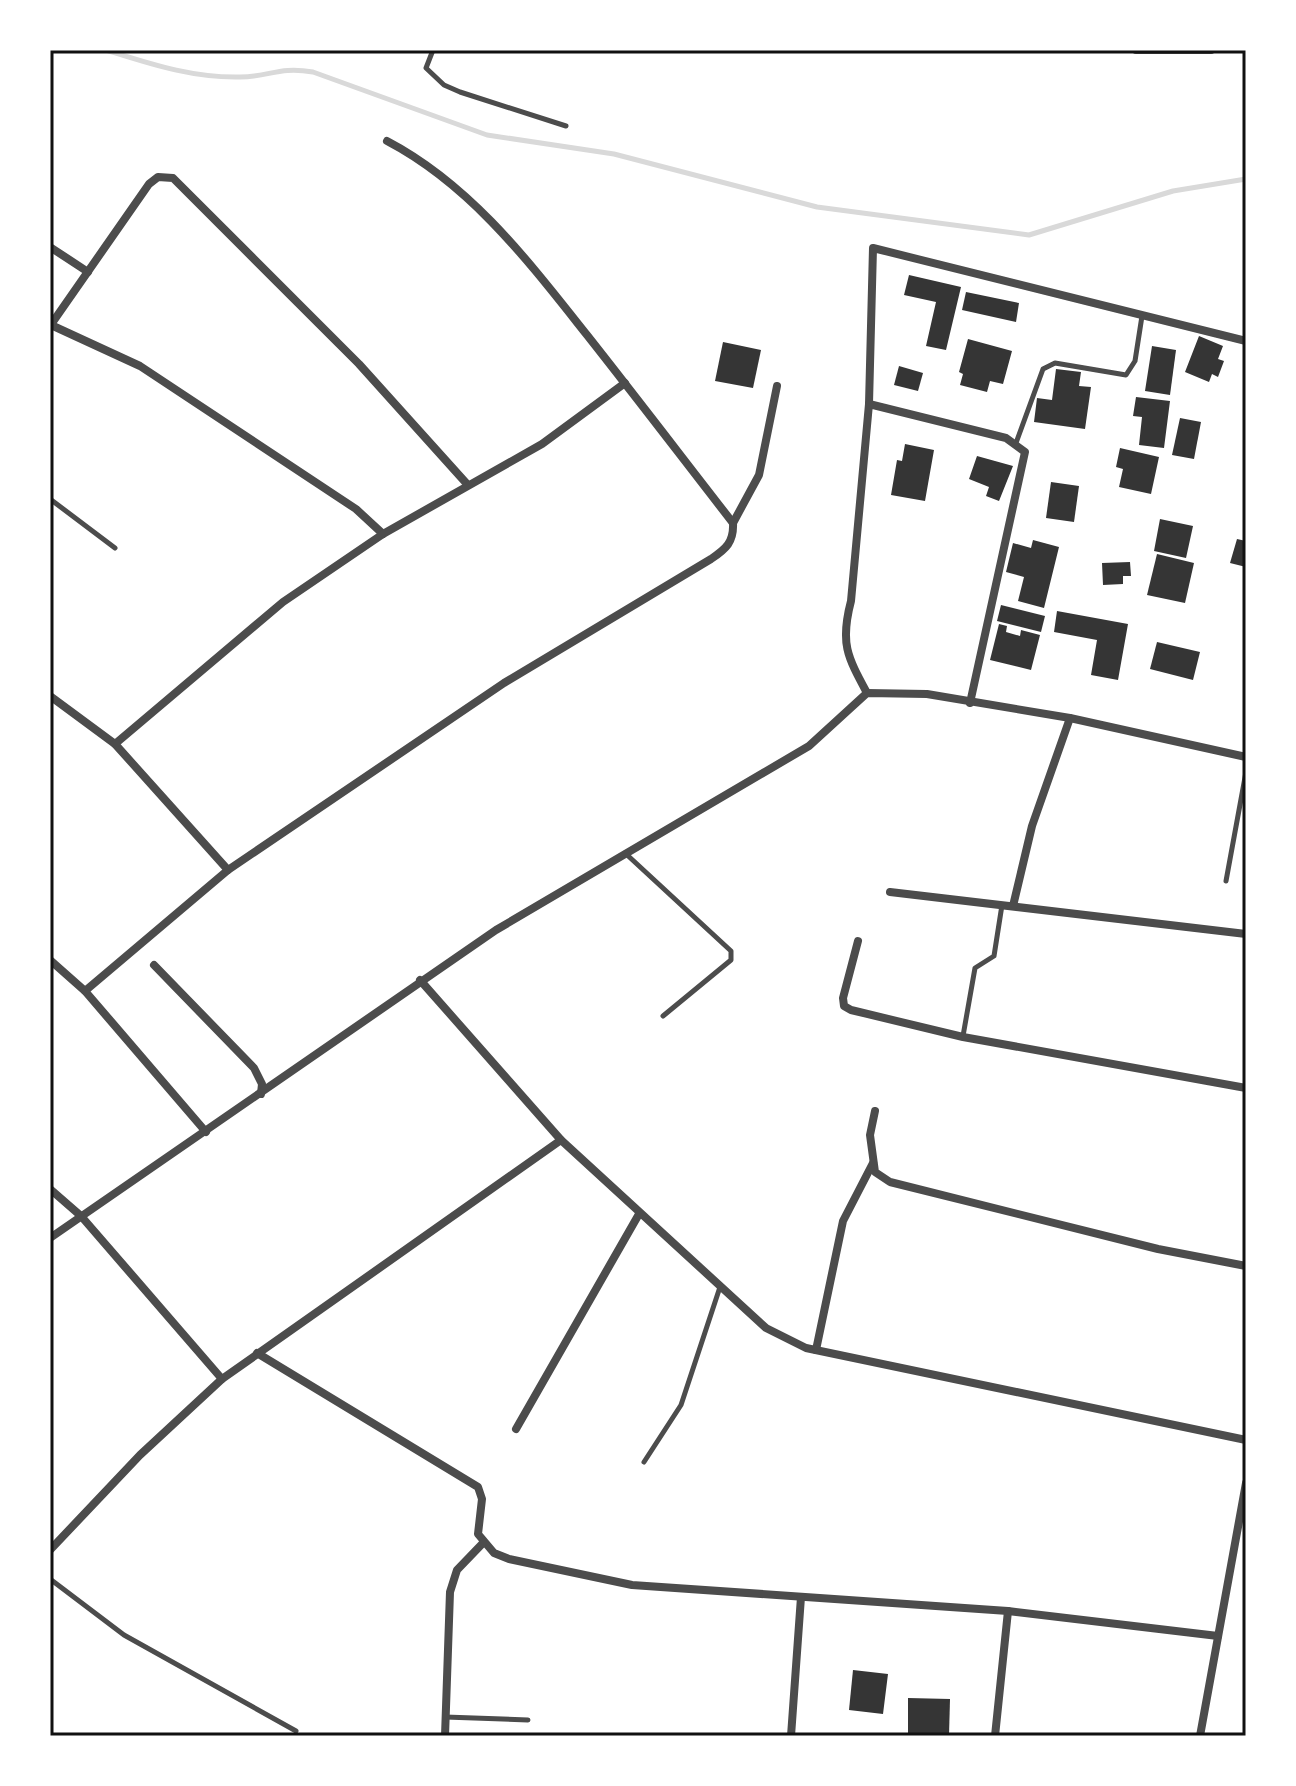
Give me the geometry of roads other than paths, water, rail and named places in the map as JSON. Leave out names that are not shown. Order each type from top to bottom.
[{"type":"street","points":[[1136,50],[1211,50]]},
{"type":"street","points":[[387,141],[422,159],[454,185],[519,250],[733,523]]},
{"type":"street","points":[[383,534],[356,509],[140,366],[50,326],[149,184],[164,176],[173,178],[359,364],[467,484]]},
{"type":"street","points":[[50,247],[88,272]]},
{"type":"street","points":[[867,693],[845,646],[869,404],[873,248],[1246,341]]},
{"type":"street","points":[[115,744],[283,602],[383,534],[542,444],[625,383]]},
{"type":"street","points":[[85,991],[228,870],[504,683],[727,547],[733,523],[759,475],[777,386]]},
{"type":"street","points":[[869,404],[1016,443],[1025,452],[970,703]]},
{"type":"street","points":[[50,1238],[261,1094],[420,980],[624,853],[809,746],[867,693],[903,692],[1070,718],[1246,757]]},
{"type":"street","points":[[50,696],[115,744],[228,870]]},
{"type":"street","points":[[1013,906],[1032,826],[1070,718]]},
{"type":"street","points":[[890,892],[1246,934]]},
{"type":"street","points":[[858,941],[843,998],[844,1006],[963,1037],[1246,1088]]},
{"type":"street","points":[[50,960],[85,991],[206,1132]]},
{"type":"street","points":[[154,965],[254,1068],[262,1084],[261,1094]]},
{"type":"street","points":[[420,980],[561,1140],[766,1328],[816,1350],[1246,1440]]},
{"type":"street","points":[[875,1111],[870,1135],[875,1172],[910,1189],[1158,1249],[1246,1266]]},
{"type":"street","points":[[50,1550],[140,1455],[222,1379],[561,1140]]},
{"type":"street","points":[[816,1350],[843,1221],[873,1163]]},
{"type":"street","points":[[50,1189],[81,1216],[222,1379]]},
{"type":"street","points":[[516,1429],[639,1214]]},
{"type":"street","points":[[257,1353],[478,1487],[482,1499],[478,1534],[494,1553],[509,1559],[632,1585],[1008,1611],[1218,1636]]},
{"type":"street","points":[[1200,1736],[1246,1483]]},
{"type":"street","points":[[445,1736],[450,1592],[457,1570],[483,1543]]},
{"type":"street","points":[[791,1736],[801,1597]]},
{"type":"street","points":[[995,1736],[1008,1611]]},
{"type":"lane","points":[[433,50],[426,68],[444,85],[566,126]]},
{"type":"lane","points":[[1016,443],[1043,369],[1055,363],[1126,375],[1135,361],[1142,315]]},
{"type":"lane","points":[[50,499],[115,548]]},
{"type":"lane","points":[[1226,881],[1246,772]]},
{"type":"lane","points":[[624,853],[731,951],[731,960],[663,1016]]},
{"type":"lane","points":[[963,1037],[975,968],[994,956],[1002,905]]},
{"type":"lane","points":[[644,1462],[681,1405],[720,1287]]},
{"type":"lane","points":[[50,1579],[124,1635],[296,1731]]},
{"type":"lane","points":[[444,1717],[528,1720]]},
{"type":"waterway","points":[[106,50],[172,69],[222,77],[291,70],[313,72],[487,135],[614,154],[817,207],[1029,235],[1173,191],[1246,179]]}]
